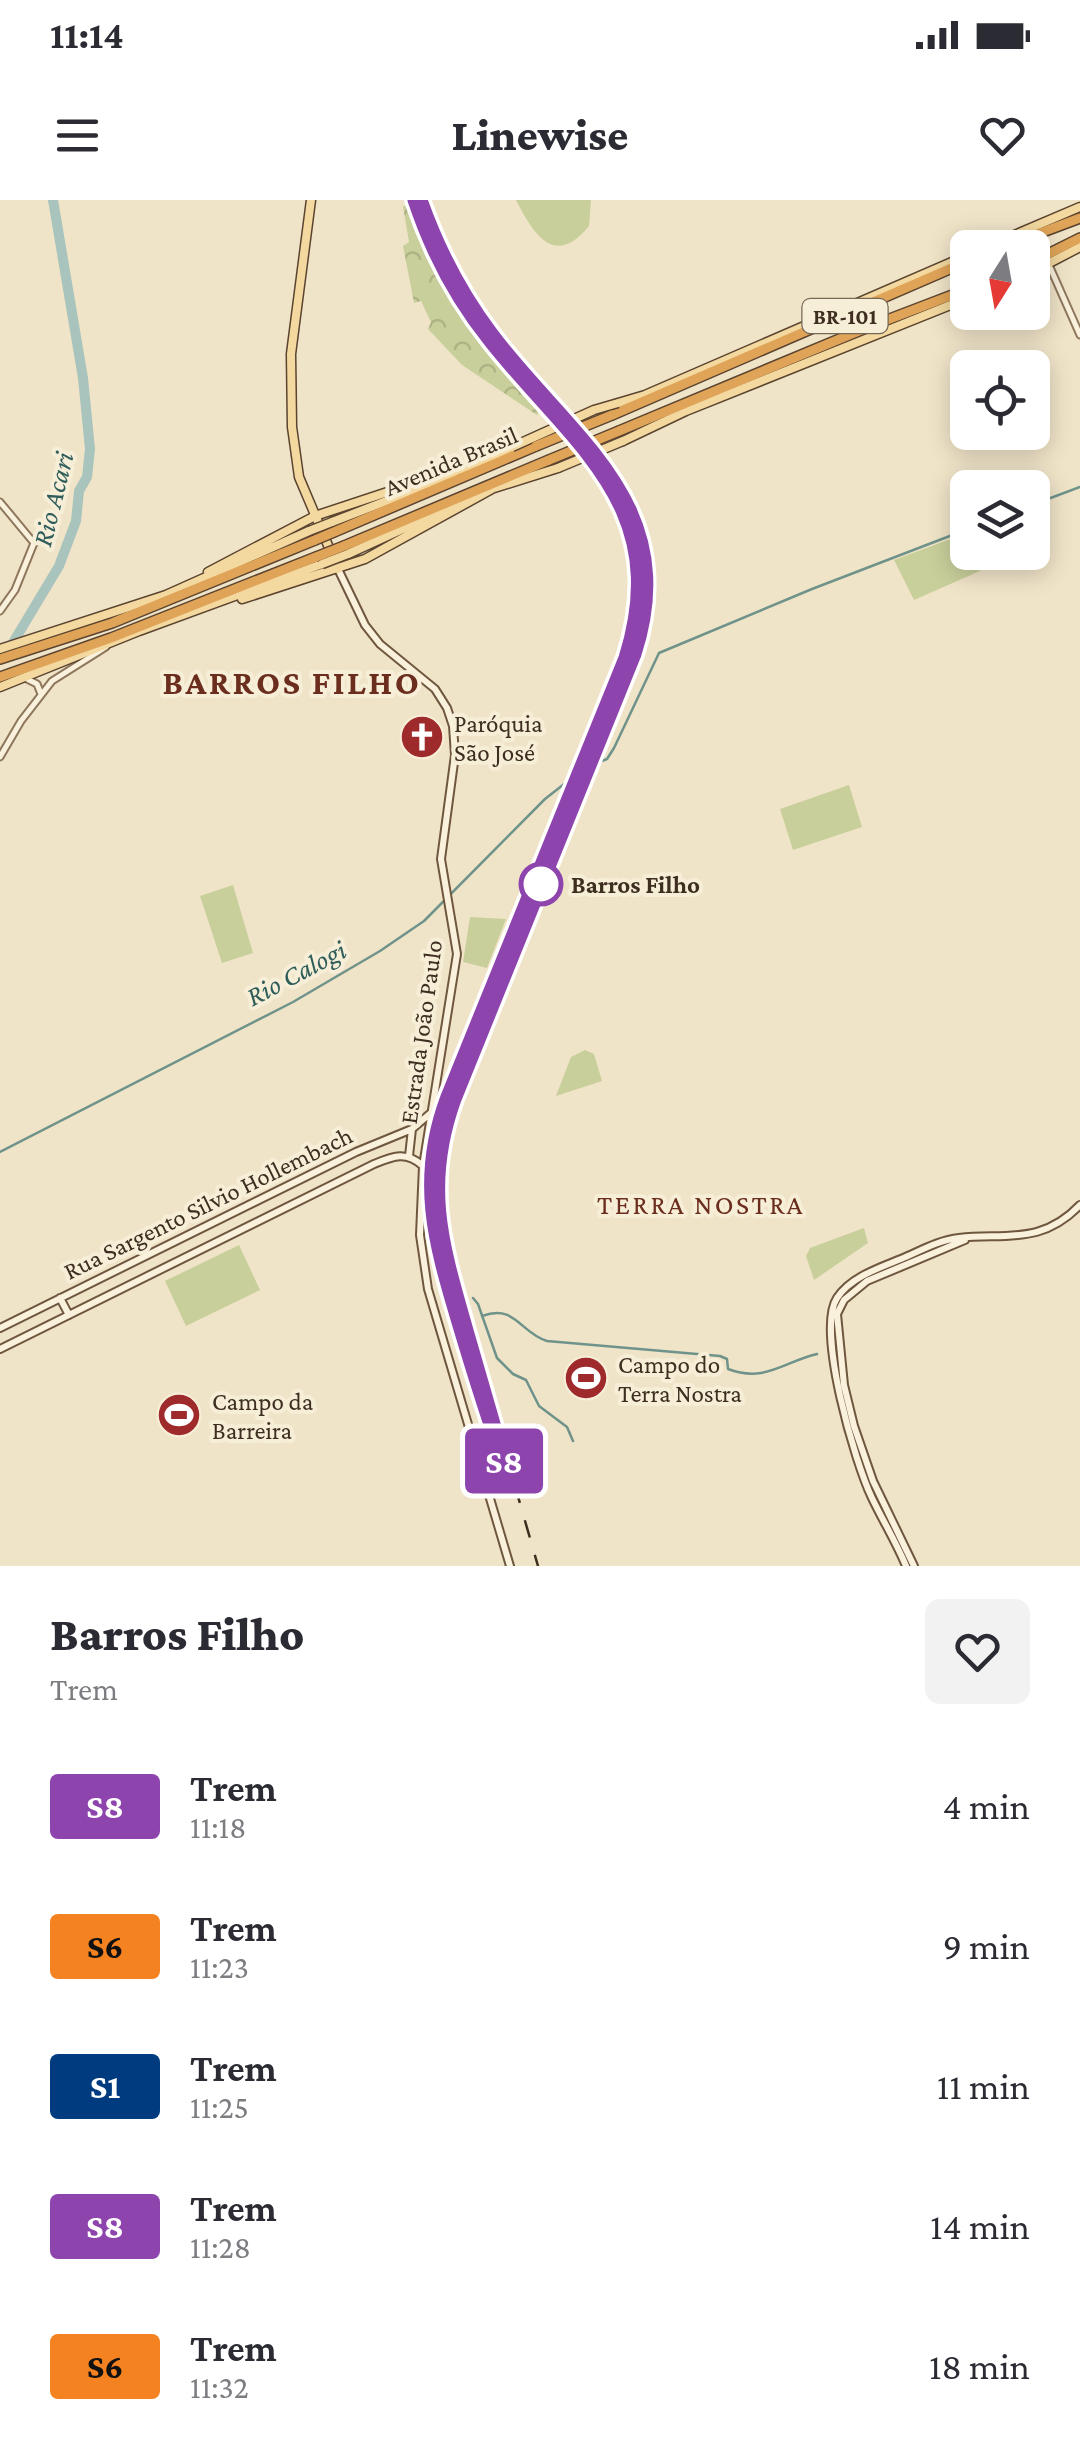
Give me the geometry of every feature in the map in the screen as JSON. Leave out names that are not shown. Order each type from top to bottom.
[{"type":"highway","points":[[1048,230],[1080,218]]},
{"type":"highway","points":[[1050,253],[1080,238]]},
{"type":"highway","name":"Avenida Brasil","points":[[0,659],[112,623],[333,527],[612,415],[950,266]]},
{"type":"highway","name":"Avenida Brasil","points":[[0,678],[15,678],[319,561],[549,460],[621,436],[745,378],[950,296]]},
{"type":"main road","name":"Estrada João Paulo","points":[[310,200],[290,361],[296,466],[353,603],[374,636],[435,689],[450,716],[456,747],[442,846],[455,928],[456,966],[446,1011],[419,1211],[423,1267],[510,1566]]},
{"type":"main road","points":[[1026,230],[1080,207]]},
{"type":"main road","points":[[1050,265],[1080,247]]},
{"type":"main road","name":"Avenida Brasil","points":[[333,527],[594,410],[640,397],[950,265]]},
{"type":"main road","name":"Avenida Brasil","points":[[346,550],[492,489],[558,468],[621,436],[950,305]]},
{"type":"main road","points":[[722,368],[774,338]]},
{"type":"main road","points":[[745,378],[812,360]]},
{"type":"main road","points":[[178,590],[314,516],[471,467]]},
{"type":"main road","points":[[213,604],[338,569],[388,547],[492,489]]},
{"type":"main road","name":"Avenida Brasil","points":[[0,650],[178,590],[312,536]]},
{"type":"main road","name":"Avenida Brasil","points":[[0,687],[319,561]]},
{"type":"main road","name":"Rua Sargento Silvio Hollembach","points":[[0,1328],[356,1152],[412,1129],[432,1112]]},
{"type":"main road","points":[[412,1129],[426,1144]]},
{"type":"main road","points":[[412,1129],[409,1156],[423,1166]]},
{"type":"main road","name":"Rua Sargento Silvio Hollembach","points":[[0,1350],[374,1164],[391,1157],[409,1156]]},
{"type":"main road","points":[[906,1566],[872,1498],[852,1443],[838,1387],[832,1340],[830,1315],[838,1296],[862,1276],[971,1238],[1025,1236],[1062,1219],[1080,1205]]},
{"type":"main road","points":[[230,1214],[238,1230]]},
{"type":"main road","points":[[886,1269],[844,1300],[838,1310],[837,1332],[854,1426],[873,1481],[914,1566]]},
{"type":"main road","points":[[60,1298],[69,1315]]},
{"type":"street","points":[[1050,265],[1080,335]]},
{"type":"street","points":[[0,502],[34,543],[15,590],[0,610]]},
{"type":"street","points":[[0,757],[41,694],[60,674],[108,645]]},
{"type":"street","points":[[27,678],[38,684],[41,694]]},
{"type":"green space","points":[[516,200],[591,200],[589,226],[565,245],[546,242]]},
{"type":"green space","points":[[411,205],[462,309],[543,407],[537,415],[462,365],[428,329],[431,322],[421,301],[414,303],[403,246],[409,242],[403,206]]},
{"type":"green space","points":[[950,539],[950,570],[980,571],[914,600],[894,560]]},
{"type":"green space","points":[[849,785],[862,827],[793,850],[780,809]]},
{"type":"green space","points":[[233,885],[253,953],[222,963],[200,896]]},
{"type":"green space","points":[[470,917],[506,919],[487,968],[463,962]]},
{"type":"green space","points":[[585,1050],[594,1054],[602,1081],[556,1096],[571,1057]]},
{"type":"green space","points":[[864,1228],[868,1243],[814,1280],[806,1256],[810,1248]]},
{"type":"green space","points":[[239,1245],[260,1290],[186,1326],[165,1281]]},
{"type":"waterway","name":"Rio Acari","points":[[8,651],[59,566],[76,521],[90,449],[83,378],[53,200]]},
{"type":"waterway","name":"Rio Calogi","points":[[1050,498],[1080,487]]},
{"type":"waterway","name":"Rio Calogi","points":[[597,763],[607,759],[614,748],[659,653],[950,536]]},
{"type":"waterway","name":"Rio Calogi","points":[[0,1152],[293,1002],[380,951],[424,921],[545,799],[573,777]]},
{"type":"waterway","points":[[473,1298],[497,1358],[513,1374],[526,1380],[539,1406],[567,1427],[573,1441]]},
{"type":"waterway","points":[[482,1316],[510,1316],[547,1341],[720,1356],[727,1359],[728,1369],[741,1373],[763,1373],[817,1354]]},
{"type":"railway","points":[[424,200],[473,303],[615,476],[636,514],[648,555],[649,602],[638,655],[457,1101],[441,1174],[447,1250],[538,1566]]},
{"type":"train","name":"S8","points":[[415,200],[443,268],[476,322],[609,480],[629,524],[638,572],[636,622],[626,658],[448,1097],[432,1157],[430,1197],[437,1244],[483,1404],[504,1462],[443,1250],[436,1197],[438,1153],[454,1099],[634,654],[644,611],[645,574],[635,524],[616,481],[479,318],[444,260],[420,200]]},
{"type":"place","name":"Paróquia São José","points":[[422,737]]},
{"type":"place","name":"Barros Filho","points":[[541,884]]},
{"type":"place","name":"Campo do Terra Nostra","points":[[586,1378]]},
{"type":"place","name":"Campo da Barreira","points":[[179,1415]]},
{"type":"district","name":"BARROS FILHO","points":[[292,682]]},
{"type":"district","name":"TERRA NOSTRA","points":[[701,1204]]}]
